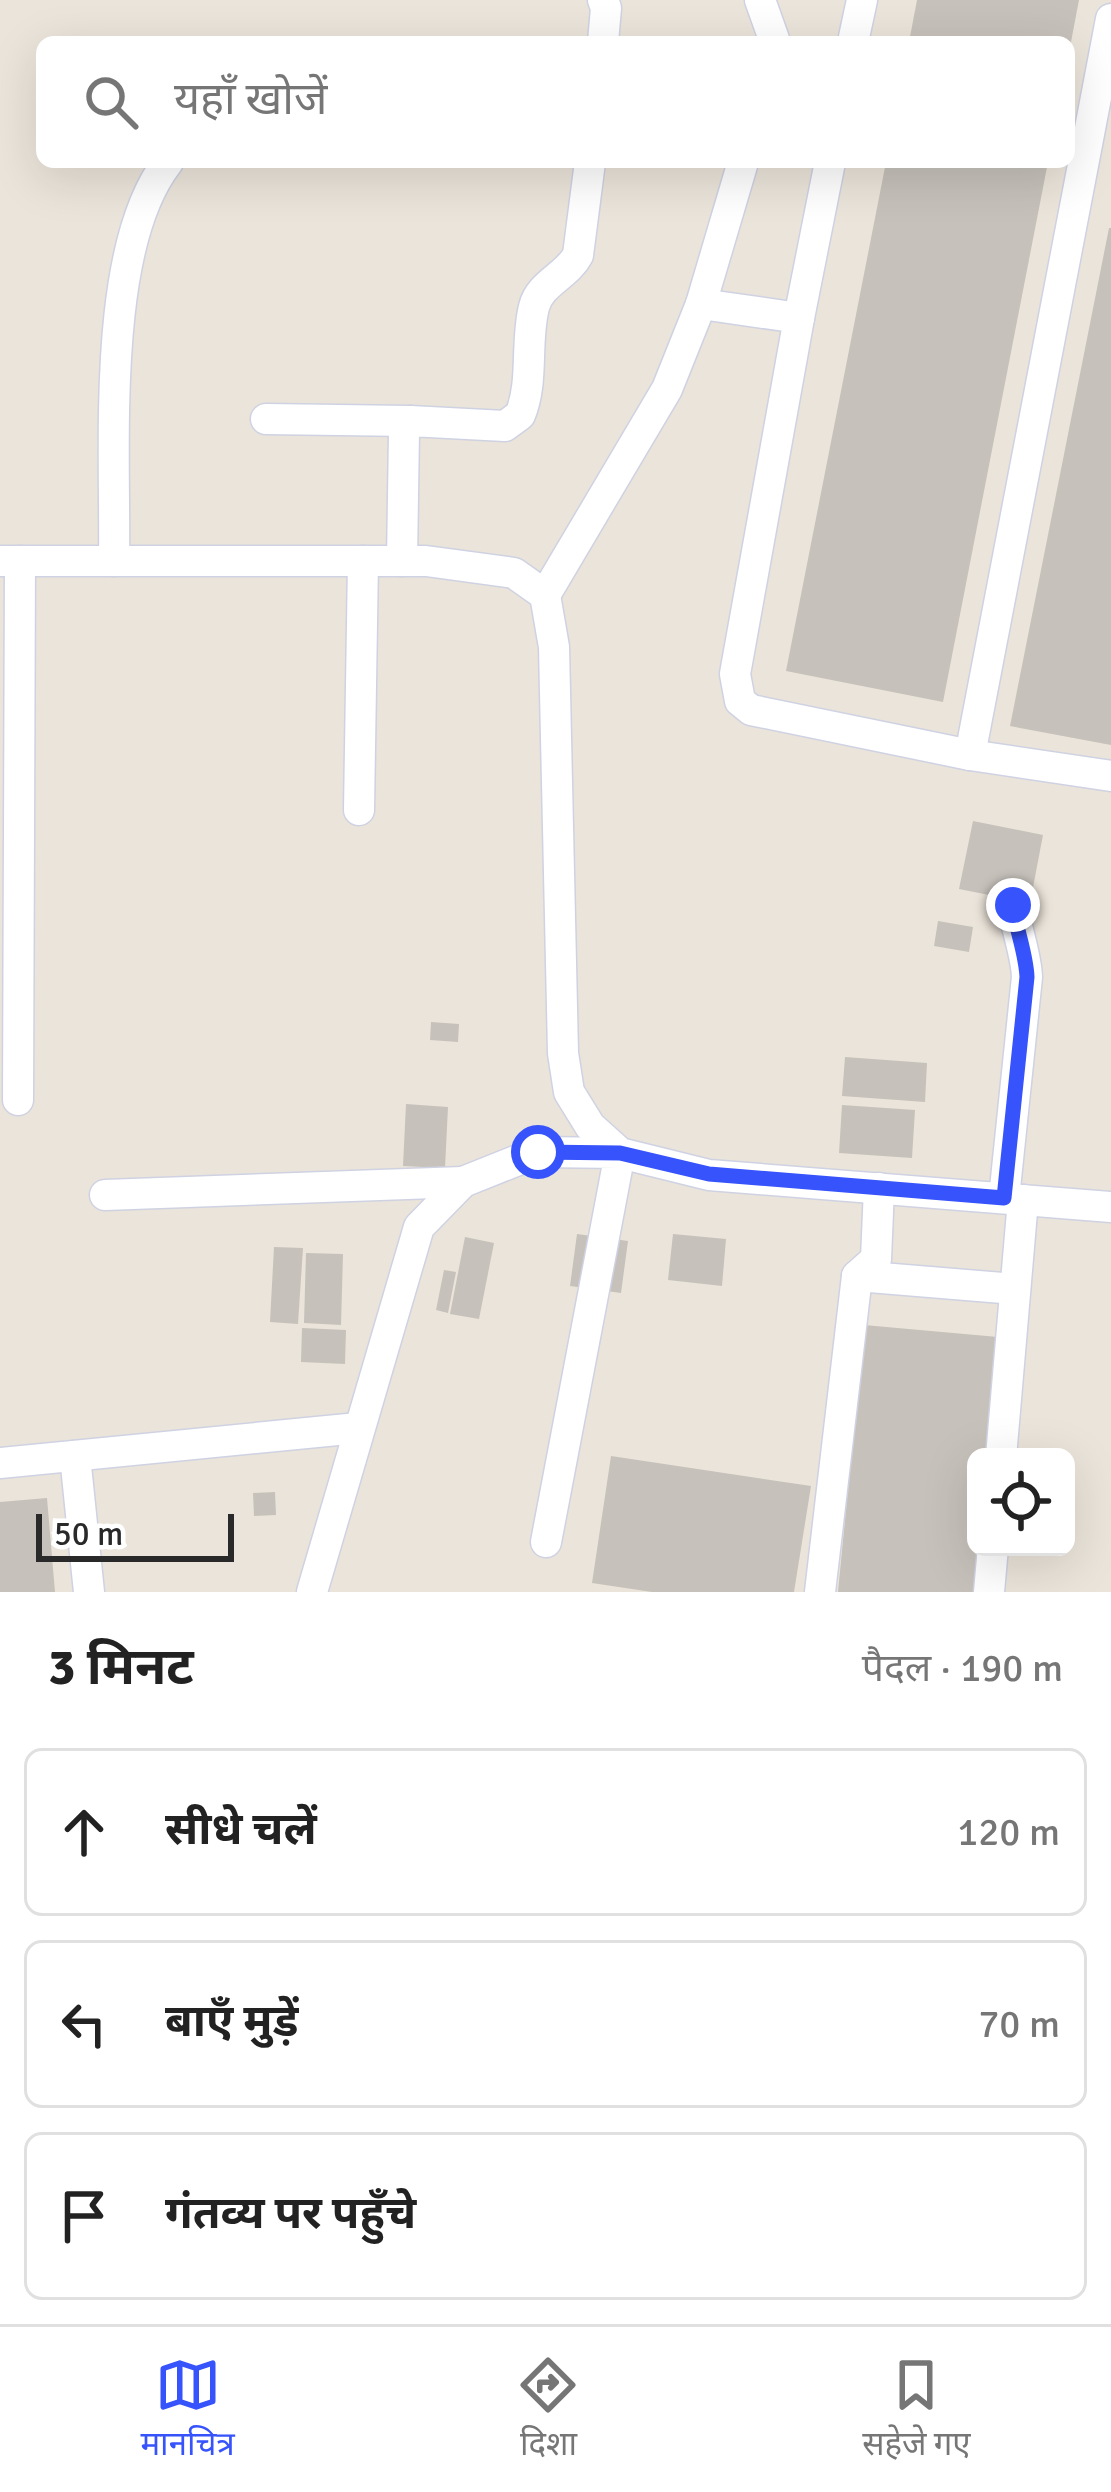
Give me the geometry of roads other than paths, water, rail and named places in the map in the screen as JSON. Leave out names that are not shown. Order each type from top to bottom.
[{"type":"street","points":[[602,0],[606,8],[604,36]]},
{"type":"street","points":[[760,0],[773,36]]},
{"type":"street","points":[[855,36],[862,0]]},
{"type":"street","points":[[970,755],[1111,19]]},
{"type":"street","points":[[113,561],[118,343],[129,257],[145,197],[164,168]]},
{"type":"street","points":[[266,419],[505,426],[520,415],[534,306],[546,286],[573,265],[578,255],[589,168]]},
{"type":"street","points":[[620,1153],[590,1126],[569,1092],[562,1053],[554,647],[545,595],[667,389],[701,304],[741,168]]},
{"type":"street","points":[[829,168],[735,674],[740,701],[751,710],[970,755],[1111,776]]},
{"type":"street","points":[[701,304],[800,318]]},
{"type":"street","points":[[402,561],[401,442],[410,421]]},
{"type":"street","points":[[17,1100],[8,1034],[10,561],[402,561],[514,573],[545,595]]},
{"type":"street","points":[[359,809],[363,561]]},
{"type":"street","points":[[1002,1448],[1016,1288],[1013,1199],[1027,977],[1013,905]]},
{"type":"street","points":[[105,1195],[463,1182],[538,1152],[620,1153],[709,1174],[1111,1207]]},
{"type":"street","points":[[545,1542],[620,1153]]},
{"type":"street","points":[[312,1592],[418,1227],[463,1182]]},
{"type":"street","points":[[820,1592],[857,1276],[876,1259],[880,1188]]},
{"type":"street","points":[[857,1276],[1016,1288]]},
{"type":"street","points":[[0,1463],[358,1428]]},
{"type":"street","points":[[75,1456],[89,1592]]},
{"type":"street","points":[[989,1592],[992,1556]]}]
